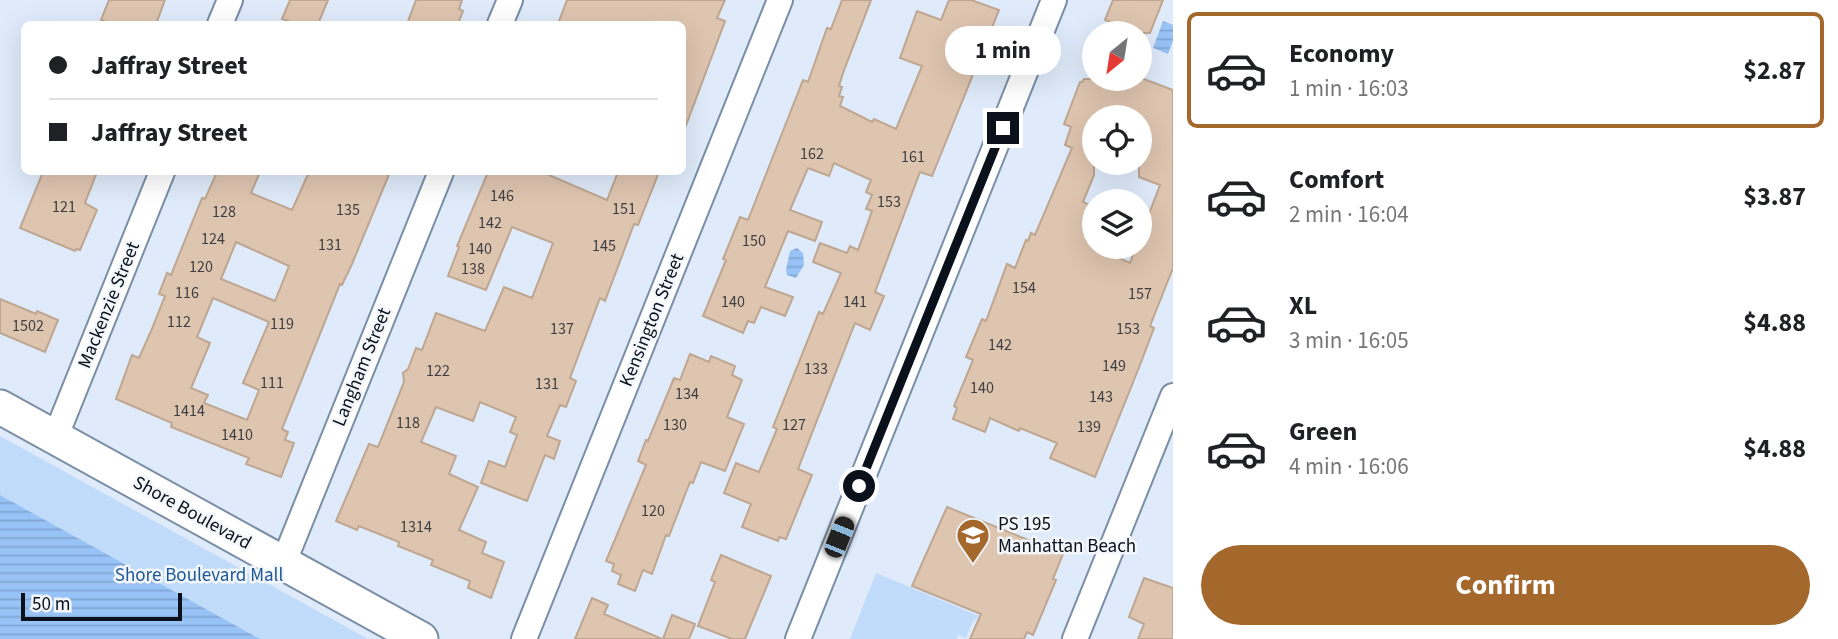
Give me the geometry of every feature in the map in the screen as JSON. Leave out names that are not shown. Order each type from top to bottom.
[{"type":"main road","name":"Shore Boulevard","points":[[0,407],[421,639]]},
{"type":"street","points":[[221,21],[230,0]]},
{"type":"street","points":[[501,21],[510,0]]},
{"type":"street","name":"Kensington Street","points":[[524,639],[780,0]]},
{"type":"street","points":[[798,639],[1054,0]]},
{"type":"street","name":"Mackenzie Street","points":[[55,438],[161,175]]},
{"type":"street","name":"Langham Street","points":[[283,564],[440,175]]},
{"type":"street","points":[[1075,639],[1173,396]]},
{"type":"green space","name":"Shore Boulevard Mall","points":[[0,436],[368,639],[260,639],[0,495]]},
{"type":"green space","points":[[876,573],[979,616],[972,623],[966,638],[958,635],[957,639],[850,639]]},
{"type":"shaded area","points":[[1163,21],[1173,25],[1173,41],[1168,54],[1153,48]]},
{"type":"shaded area","points":[[797,248],[803,253],[804,265],[796,278],[787,275],[786,270],[790,251]]},
{"type":"shaded area","points":[[0,495],[260,639],[0,639]]},
{"type":"building","points":[[109,0],[165,0],[157,21],[101,20]]},
{"type":"building","points":[[290,0],[328,0],[319,21],[282,19]]},
{"type":"building","points":[[416,0],[462,0],[459,9],[463,11],[459,21],[408,21]]},
{"type":"building","points":[[567,0],[725,0],[717,18],[725,21],[686,125],[686,21],[559,21]]},
{"type":"building","points":[[842,0],[871,0],[839,86],[842,87],[839,96],[843,97],[840,106],[872,122],[874,119],[896,129],[922,66],[900,58],[917,11],[941,20],[949,0],[971,0],[999,10],[932,176],[920,172],[875,292],[884,296],[870,330],[855,323],[798,469],[812,475],[786,539],[779,537],[778,541],[742,527],[751,504],[724,493],[736,463],[759,472],[777,429],[773,427],[819,312],[823,314],[841,273],[813,262],[820,243],[847,253],[850,246],[858,250],[872,211],[866,209],[872,195],[866,192],[871,180],[834,163],[829,176],[808,168],[790,210],[822,222],[815,241],[788,231],[765,287],[793,297],[785,316],[761,307],[754,323],[748,321],[743,333],[703,316],[740,217],[748,220],[803,80],[808,82],[827,28],[831,29]]},
{"type":"building","points":[[1113,0],[1163,0],[1152,28],[1152,21],[1105,20]]},
{"type":"building","points":[[1080,82],[1082,91],[1152,91],[1152,82],[1173,90],[1173,268],[1150,326],[1154,328],[1095,477],[1050,458],[1057,443],[990,418],[985,432],[953,419],[957,408],[954,406],[973,360],[966,357],[982,319],[986,321],[1007,264],[1015,268],[1026,240],[1028,241],[1031,233],[1035,235],[1072,148],[1065,145],[1071,127],[1064,124]],"holes":[[[1082,105],[1152,105],[1152,175],[1139,177],[1160,185],[1152,206],[1152,259],[1131,259],[1130,263],[1121,259],[1082,259],[1082,189],[1088,189],[1094,175],[1082,175]]]},
{"type":"building","points":[[42,175],[96,175],[85,203],[97,210],[80,250],[75,251],[20,228]]},
{"type":"building","points":[[216,175],[259,175],[251,193],[292,210],[308,175],[389,175],[352,264],[342,285],[340,284],[282,429],[288,432],[285,440],[294,443],[281,477],[246,464],[249,458],[171,427],[172,423],[116,399],[132,355],[139,358],[151,331],[165,296],[159,294],[167,273],[171,275],[202,198],[205,199]],"holes":[[[236,242],[289,266],[275,301],[221,279]],[[213,298],[269,322],[243,383],[259,390],[247,420],[204,403],[208,395],[191,388],[210,343],[197,337]]]},
{"type":"building","points":[[487,175],[549,175],[607,200],[617,175],[658,175],[638,225],[634,224],[605,301],[600,298],[570,378],[576,381],[566,407],[560,405],[547,436],[560,441],[554,459],[545,455],[527,501],[481,483],[489,461],[505,467],[517,435],[510,432],[516,417],[480,402],[473,421],[436,407],[421,442],[456,456],[449,474],[478,487],[459,530],[486,542],[482,553],[504,562],[491,598],[468,588],[470,581],[431,565],[433,560],[398,546],[399,542],[359,526],[357,530],[336,521],[369,444],[378,447],[404,382],[403,373],[408,369],[416,348],[422,350],[436,313],[485,331],[504,287],[532,298],[553,243],[512,227],[486,290],[448,276],[459,247],[457,246]]},
{"type":"building","points":[[0,299],[58,320],[45,352],[0,333]]},
{"type":"building","points":[[690,354],[709,362],[711,356],[735,366],[732,375],[742,380],[727,417],[744,424],[725,471],[701,462],[693,483],[690,482],[669,536],[666,535],[652,574],[643,570],[635,591],[618,584],[621,575],[612,571],[614,564],[606,561],[646,465],[638,461],[646,440],[648,441],[674,378],[680,380]]},
{"type":"building","points":[[947,507],[1063,554],[1053,579],[1056,580],[1033,635],[1027,632],[1024,639],[970,639],[981,614],[912,586]]},
{"type":"building","points":[[721,555],[771,576],[745,639],[732,639],[698,626],[715,582],[711,580]]},
{"type":"building","points":[[1144,578],[1173,588],[1173,639],[1138,639],[1144,624],[1129,617]]},
{"type":"building","points":[[592,598],[608,605],[604,614],[662,639],[575,639]]},
{"type":"building","points":[[672,615],[695,624],[689,639],[663,639]]},
{"type":"place","name":"PS 195 Manhattan Beach","points":[[973,565]]},
{"type":"route","points":[[859,486],[1003,128]]}]
